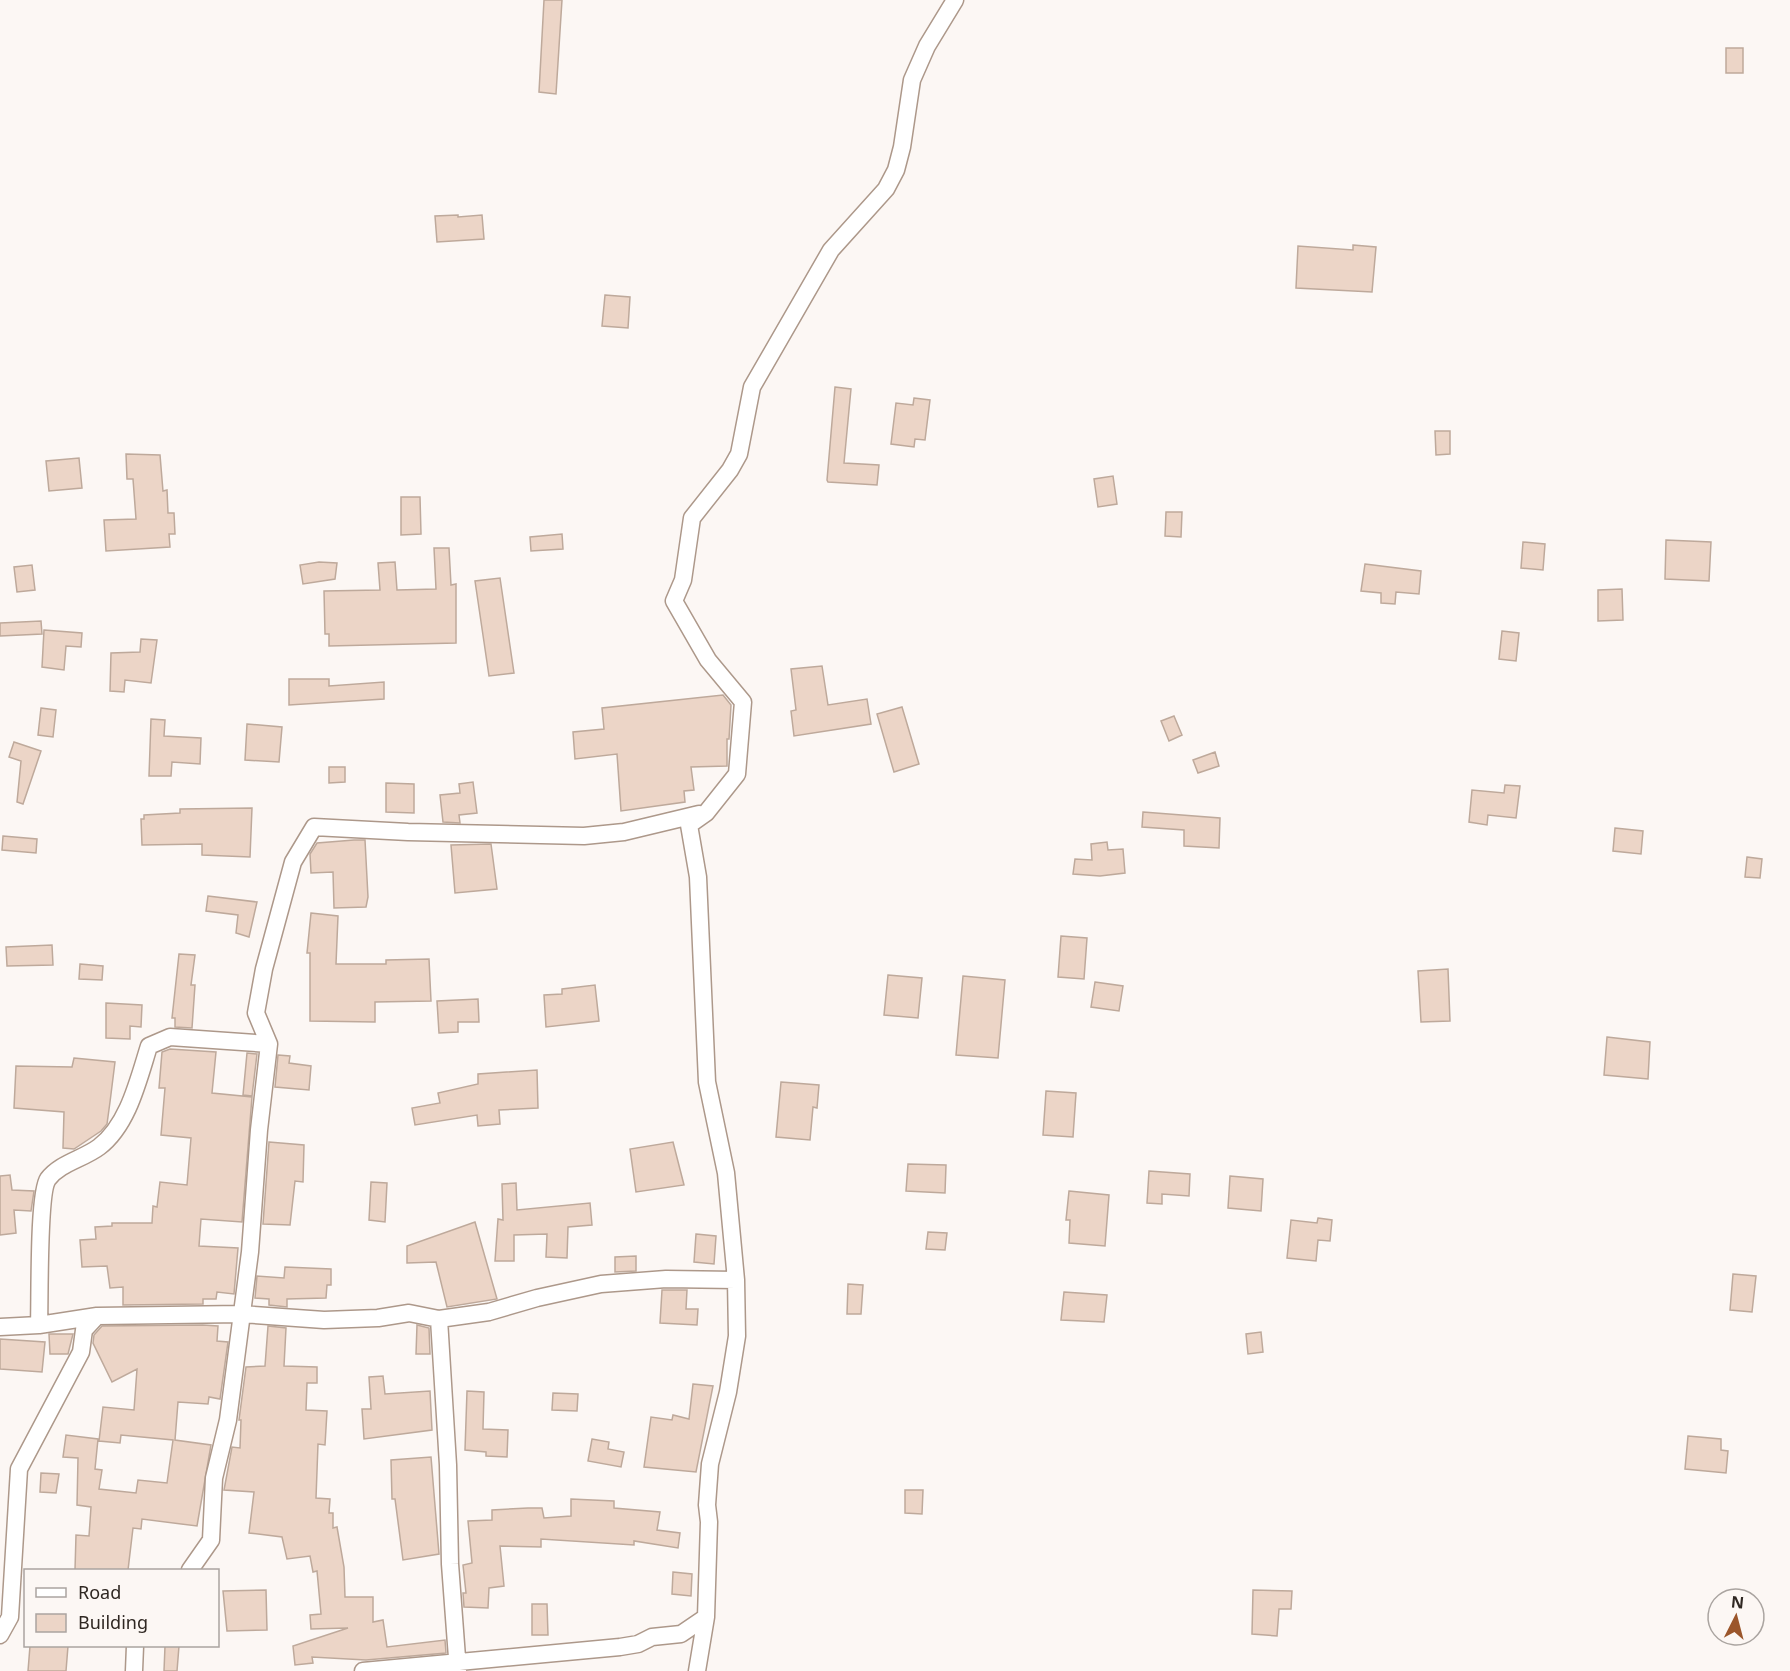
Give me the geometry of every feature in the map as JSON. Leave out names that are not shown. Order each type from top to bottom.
[{"type":"street","points":[[698,1671],[706,1617],[709,1522],[707,1505],[710,1464],[728,1392],[733,1359],[736,1336],[736,1280],[726,1173],[707,1082],[698,877],[689,825],[706,813],[736,774],[743,702],[708,660],[674,601],[683,580],[692,518],[739,454],[752,387],[779,336],[831,250],[886,189],[896,170],[902,147],[912,80],[927,46],[955,0]]},
{"type":"street","points":[[191,1569],[211,1540],[214,1479],[228,1420],[250,1252],[259,1130],[269,1044],[256,1013],[264,969],[293,862],[314,827],[408,832],[584,836],[624,832],[706,813]]},
{"type":"street","points":[[39,1325],[41,1216],[47,1180],[63,1167],[98,1148],[116,1131],[138,1081],[149,1046],[170,1037],[269,1044]]},
{"type":"street","points":[[0,1327],[39,1325],[97,1316],[241,1314],[324,1320],[378,1318],[409,1313],[439,1319],[489,1312],[537,1298],[601,1284],[666,1279],[736,1280]]},
{"type":"street","points":[[0,1635],[10,1617],[20,1469],[81,1352],[84,1330],[97,1316]]},
{"type":"street","points":[[439,1319],[458,1666]]},
{"type":"street","points":[[363,1671],[458,1666],[629,1646],[652,1637],[681,1634],[706,1617]]},
{"type":"street","points":[[134,1671],[135,1647]]},
{"type":"building","points":[[544,0],[562,0],[556,94],[539,92]]},
{"type":"building","points":[[1726,48],[1743,48],[1743,73],[1726,73]]},
{"type":"building","points":[[458,215],[458,217],[482,215],[484,239],[437,242],[435,216]]},
{"type":"building","points":[[1353,245],[1376,247],[1372,292],[1296,288],[1298,246],[1353,250]]},
{"type":"building","points":[[605,295],[630,297],[628,328],[602,326]]},
{"type":"building","points":[[835,387],[851,389],[844,463],[879,465],[877,485],[828,482],[827,480]]},
{"type":"building","points":[[914,398],[930,400],[925,440],[915,439],[914,447],[891,444],[896,403],[913,405]]},
{"type":"building","points":[[1435,431],[1450,431],[1450,454],[1436,455]]},
{"type":"building","points":[[126,454],[160,455],[163,491],[167,490],[168,513],[174,513],[175,534],[169,534],[170,547],[106,551],[104,520],[136,519],[133,479],[127,479]]},
{"type":"building","points":[[79,458],[82,488],[49,491],[46,461]]},
{"type":"building","points":[[1113,476],[1117,504],[1098,507],[1094,479]]},
{"type":"building","points":[[401,497],[420,497],[421,534],[401,535]]},
{"type":"building","points":[[1166,512],[1182,512],[1181,537],[1165,536]]},
{"type":"building","points":[[562,534],[563,549],[531,551],[530,537]]},
{"type":"building","points":[[1666,540],[1711,542],[1709,581],[1665,579]]},
{"type":"building","points":[[1523,542],[1545,544],[1543,570],[1521,568]]},
{"type":"building","points":[[434,548],[449,548],[451,585],[456,584],[456,643],[329,646],[329,634],[325,634],[324,591],[380,590],[378,563],[395,562],[397,590],[436,589]]},
{"type":"building","points":[[319,562],[337,563],[335,579],[303,584],[300,565]]},
{"type":"building","points":[[1365,564],[1421,571],[1419,594],[1396,592],[1395,604],[1381,603],[1381,593],[1361,591]]},
{"type":"building","points":[[32,565],[35,590],[17,592],[14,567]]},
{"type":"building","points":[[500,578],[514,673],[489,676],[475,581]]},
{"type":"building","points":[[1622,589],[1623,620],[1598,621],[1598,590]]},
{"type":"building","points":[[41,621],[42,634],[0,636],[0,623]]},
{"type":"building","points":[[44,630],[82,633],[81,647],[66,646],[64,670],[42,667]]},
{"type":"building","points":[[1502,631],[1519,633],[1516,661],[1499,659]]},
{"type":"building","points":[[141,639],[157,640],[151,683],[125,680],[124,692],[110,691],[111,653],[140,652]]},
{"type":"building","points":[[822,666],[828,705],[867,699],[871,724],[794,736],[791,711],[796,710],[791,669]]},
{"type":"building","points":[[289,679],[329,679],[329,686],[384,682],[384,699],[289,705]]},
{"type":"building","points":[[723,695],[731,705],[727,766],[691,767],[694,790],[684,791],[685,802],[621,811],[617,754],[575,759],[573,732],[604,729],[602,708]]},
{"type":"building","points":[[902,707],[919,764],[894,772],[877,714]]},
{"type":"building","points":[[41,708],[56,710],[53,737],[38,735]]},
{"type":"building","points":[[1174,716],[1182,735],[1169,741],[1161,721]]},
{"type":"building","points":[[151,719],[165,720],[164,736],[201,738],[200,764],[172,762],[171,776],[149,776]]},
{"type":"building","points":[[247,724],[282,727],[279,762],[245,760]]},
{"type":"building","points":[[14,742],[41,751],[23,804],[17,802],[21,761],[9,757]]},
{"type":"building","points":[[1215,752],[1219,766],[1198,773],[1193,760]]},
{"type":"building","points":[[329,767],[345,767],[345,782],[329,783]]},
{"type":"building","points":[[473,782],[477,813],[459,815],[460,823],[443,822],[440,795],[460,793],[459,784]]},
{"type":"building","points":[[386,783],[414,784],[414,813],[386,812]]},
{"type":"building","points":[[1505,785],[1520,786],[1516,818],[1488,815],[1487,825],[1469,822],[1472,790],[1504,793]]},
{"type":"building","points":[[252,808],[250,857],[202,855],[202,844],[142,845],[141,819],[144,819],[144,815],[180,813],[180,809]]},
{"type":"building","points":[[1143,812],[1220,818],[1219,848],[1184,846],[1184,830],[1142,827]]},
{"type":"building","points":[[1615,828],[1643,831],[1641,854],[1613,851]]},
{"type":"building","points":[[3,836],[37,839],[36,853],[2,850]]},
{"type":"building","points":[[365,840],[368,897],[366,907],[334,908],[333,872],[311,873],[310,854],[317,843]]},
{"type":"building","points":[[1107,842],[1108,850],[1123,849],[1125,873],[1100,876],[1073,874],[1075,859],[1092,860],[1091,844]]},
{"type":"building","points":[[491,844],[497,889],[455,893],[451,845]]},
{"type":"building","points":[[1747,857],[1762,859],[1760,878],[1745,877]]},
{"type":"building","points":[[208,896],[257,902],[249,937],[236,933],[238,915],[206,911]]},
{"type":"building","points":[[311,913],[338,916],[336,964],[386,964],[386,960],[429,959],[431,1001],[375,1002],[375,1022],[310,1021],[310,953],[307,953]]},
{"type":"building","points":[[1061,936],[1087,938],[1084,979],[1058,977]]},
{"type":"building","points":[[52,945],[53,965],[7,966],[6,947]]},
{"type":"building","points":[[179,954],[195,955],[191,985],[195,985],[192,1028],[175,1027],[175,1018],[172,1018]]},
{"type":"building","points":[[80,964],[103,966],[102,980],[79,979]]},
{"type":"building","points":[[1448,969],[1450,1021],[1421,1022],[1418,971]]},
{"type":"building","points":[[888,975],[922,978],[918,1018],[884,1015]]},
{"type":"building","points":[[963,976],[1005,980],[998,1058],[956,1055]]},
{"type":"building","points":[[1095,982],[1123,986],[1119,1011],[1091,1007]]},
{"type":"building","points":[[595,985],[599,1021],[546,1027],[544,995],[562,994],[562,989]]},
{"type":"building","points":[[478,999],[479,1022],[458,1022],[458,1032],[439,1033],[437,1001]]},
{"type":"building","points":[[106,1003],[142,1005],[141,1027],[130,1026],[130,1039],[106,1038]]},
{"type":"building","points":[[1607,1037],[1650,1042],[1648,1079],[1604,1075]]},
{"type":"building","points":[[170,1049],[216,1052],[212,1093],[252,1097],[242,1222],[201,1219],[199,1246],[238,1248],[234,1294],[217,1292],[216,1299],[203,1299],[203,1304],[123,1305],[123,1287],[110,1288],[107,1266],[82,1267],[80,1240],[96,1239],[95,1227],[112,1226],[112,1223],[152,1223],[153,1206],[157,1207],[160,1182],[187,1185],[191,1138],[161,1135],[165,1088],[159,1088],[162,1052]]},
{"type":"building","points":[[247,1053],[257,1054],[252,1096],[243,1095]]},
{"type":"building","points":[[278,1055],[290,1056],[289,1063],[311,1066],[309,1090],[275,1087]]},
{"type":"building","points":[[74,1058],[115,1062],[107,1124],[101,1131],[74,1149],[63,1148],[64,1112],[14,1108],[16,1066],[72,1067]]},
{"type":"building","points":[[537,1070],[538,1108],[499,1110],[500,1124],[478,1126],[477,1115],[415,1125],[412,1108],[440,1103],[438,1093],[478,1084],[478,1074]]},
{"type":"building","points":[[781,1082],[819,1085],[817,1108],[813,1107],[810,1140],[776,1137]]},
{"type":"building","points":[[1046,1091],[1076,1093],[1073,1137],[1043,1135]]},
{"type":"building","points":[[269,1142],[304,1145],[303,1182],[295,1181],[290,1225],[263,1224]]},
{"type":"building","points":[[673,1142],[684,1185],[636,1192],[630,1149]]},
{"type":"building","points":[[908,1164],[946,1165],[945,1193],[906,1191]]},
{"type":"building","points":[[1149,1171],[1190,1174],[1189,1196],[1162,1194],[1162,1204],[1147,1203]]},
{"type":"building","points":[[10,1175],[12,1190],[34,1191],[31,1211],[14,1210],[16,1233],[0,1235],[0,1176]]},
{"type":"building","points":[[1230,1176],[1263,1179],[1261,1211],[1228,1208]]},
{"type":"building","points":[[371,1182],[387,1183],[385,1222],[369,1220]]},
{"type":"building","points":[[516,1183],[517,1210],[590,1203],[592,1225],[568,1227],[567,1258],[546,1257],[547,1234],[514,1235],[514,1261],[495,1261],[498,1219],[503,1220],[502,1184]]},
{"type":"building","points":[[1069,1191],[1109,1195],[1105,1246],[1069,1243],[1070,1220],[1066,1220]]},
{"type":"building","points":[[1318,1218],[1332,1220],[1330,1241],[1318,1240],[1316,1261],[1287,1258],[1291,1220],[1317,1223]]},
{"type":"building","points":[[475,1222],[497,1299],[447,1307],[436,1262],[407,1263],[407,1246]]},
{"type":"building","points":[[928,1232],[947,1233],[945,1250],[926,1249]]},
{"type":"building","points":[[696,1234],[716,1236],[714,1264],[694,1262]]},
{"type":"building","points":[[636,1256],[636,1271],[615,1272],[615,1257]]},
{"type":"building","points":[[285,1267],[331,1269],[331,1285],[327,1285],[326,1298],[287,1299],[287,1307],[269,1305],[269,1299],[255,1298],[257,1276],[284,1278]]},
{"type":"building","points":[[1733,1274],[1756,1276],[1752,1312],[1730,1310]]},
{"type":"building","points":[[848,1284],[863,1285],[861,1314],[847,1314]]},
{"type":"building","points":[[662,1290],[687,1290],[686,1309],[698,1309],[697,1325],[660,1323]]},
{"type":"building","points":[[1064,1292],[1107,1295],[1104,1322],[1061,1320]]},
{"type":"building","points":[[417,1325],[429,1328],[430,1354],[416,1354]]},
{"type":"building","points":[[102,1326],[218,1326],[217,1341],[228,1342],[220,1399],[209,1397],[208,1404],[178,1402],[175,1440],[211,1445],[197,1526],[142,1519],[141,1529],[133,1528],[128,1569],[75,1569],[76,1535],[89,1536],[91,1507],[77,1505],[78,1458],[63,1457],[66,1435],[98,1439],[95,1469],[102,1470],[99,1489],[136,1493],[138,1480],[167,1483],[173,1440],[121,1435],[120,1443],[99,1441],[103,1407],[134,1410],[137,1369],[112,1382],[93,1343],[94,1335]]},
{"type":"building","points":[[268,1326],[286,1328],[284,1366],[317,1367],[317,1383],[307,1383],[306,1410],[327,1411],[325,1445],[318,1444],[316,1498],[330,1499],[329,1513],[333,1513],[333,1528],[337,1527],[344,1567],[345,1597],[373,1597],[373,1622],[383,1620],[387,1647],[445,1640],[446,1653],[366,1660],[312,1657],[313,1663],[295,1665],[293,1646],[348,1628],[311,1629],[310,1615],[321,1614],[317,1571],[313,1572],[310,1556],[287,1559],[282,1537],[249,1533],[254,1492],[224,1490],[232,1447],[240,1448],[241,1420],[239,1420],[246,1367],[265,1366]]},
{"type":"building","points":[[1261,1332],[1263,1352],[1248,1354],[1246,1334]]},
{"type":"building","points":[[49,1334],[73,1334],[68,1354],[50,1354]]},
{"type":"building","points":[[0,1339],[45,1342],[42,1372],[0,1369]]},
{"type":"building","points":[[383,1376],[385,1394],[430,1391],[432,1430],[364,1439],[362,1409],[371,1409],[369,1377]]},
{"type":"building","points":[[693,1384],[713,1386],[696,1472],[644,1467],[651,1417],[672,1420],[673,1415],[689,1419]]},
{"type":"building","points":[[467,1391],[484,1392],[483,1429],[508,1430],[507,1457],[486,1456],[486,1452],[465,1450]]},
{"type":"building","points":[[553,1393],[578,1394],[577,1411],[552,1410]]},
{"type":"building","points":[[1688,1436],[1721,1439],[1721,1450],[1728,1451],[1726,1473],[1685,1469]]},
{"type":"building","points":[[592,1439],[609,1442],[608,1449],[624,1452],[621,1467],[588,1461]]},
{"type":"building","points":[[431,1457],[439,1554],[403,1560],[395,1499],[392,1499],[391,1460]]},
{"type":"building","points":[[41,1473],[59,1474],[56,1493],[40,1492]]},
{"type":"building","points":[[905,1490],[923,1490],[922,1514],[905,1513]]},
{"type":"building","points":[[571,1499],[614,1501],[614,1508],[660,1512],[657,1530],[680,1533],[678,1548],[634,1541],[634,1545],[541,1539],[541,1547],[500,1546],[504,1586],[489,1588],[488,1608],[464,1607],[463,1593],[466,1593],[463,1565],[472,1563],[468,1521],[492,1520],[492,1510],[528,1508],[542,1508],[544,1518],[571,1516]]},
{"type":"building","points":[[673,1572],[692,1574],[691,1596],[672,1594]]},
{"type":"building","points":[[266,1590],[267,1630],[227,1631],[223,1591]]},
{"type":"building","points":[[1253,1590],[1292,1591],[1291,1609],[1279,1609],[1277,1636],[1252,1634]]},
{"type":"building","points":[[532,1604],[547,1604],[548,1635],[532,1635]]},
{"type":"building","points":[[30,1647],[68,1647],[66,1671],[28,1671]]},
{"type":"building","points":[[165,1647],[179,1647],[177,1671],[164,1671]]}]
